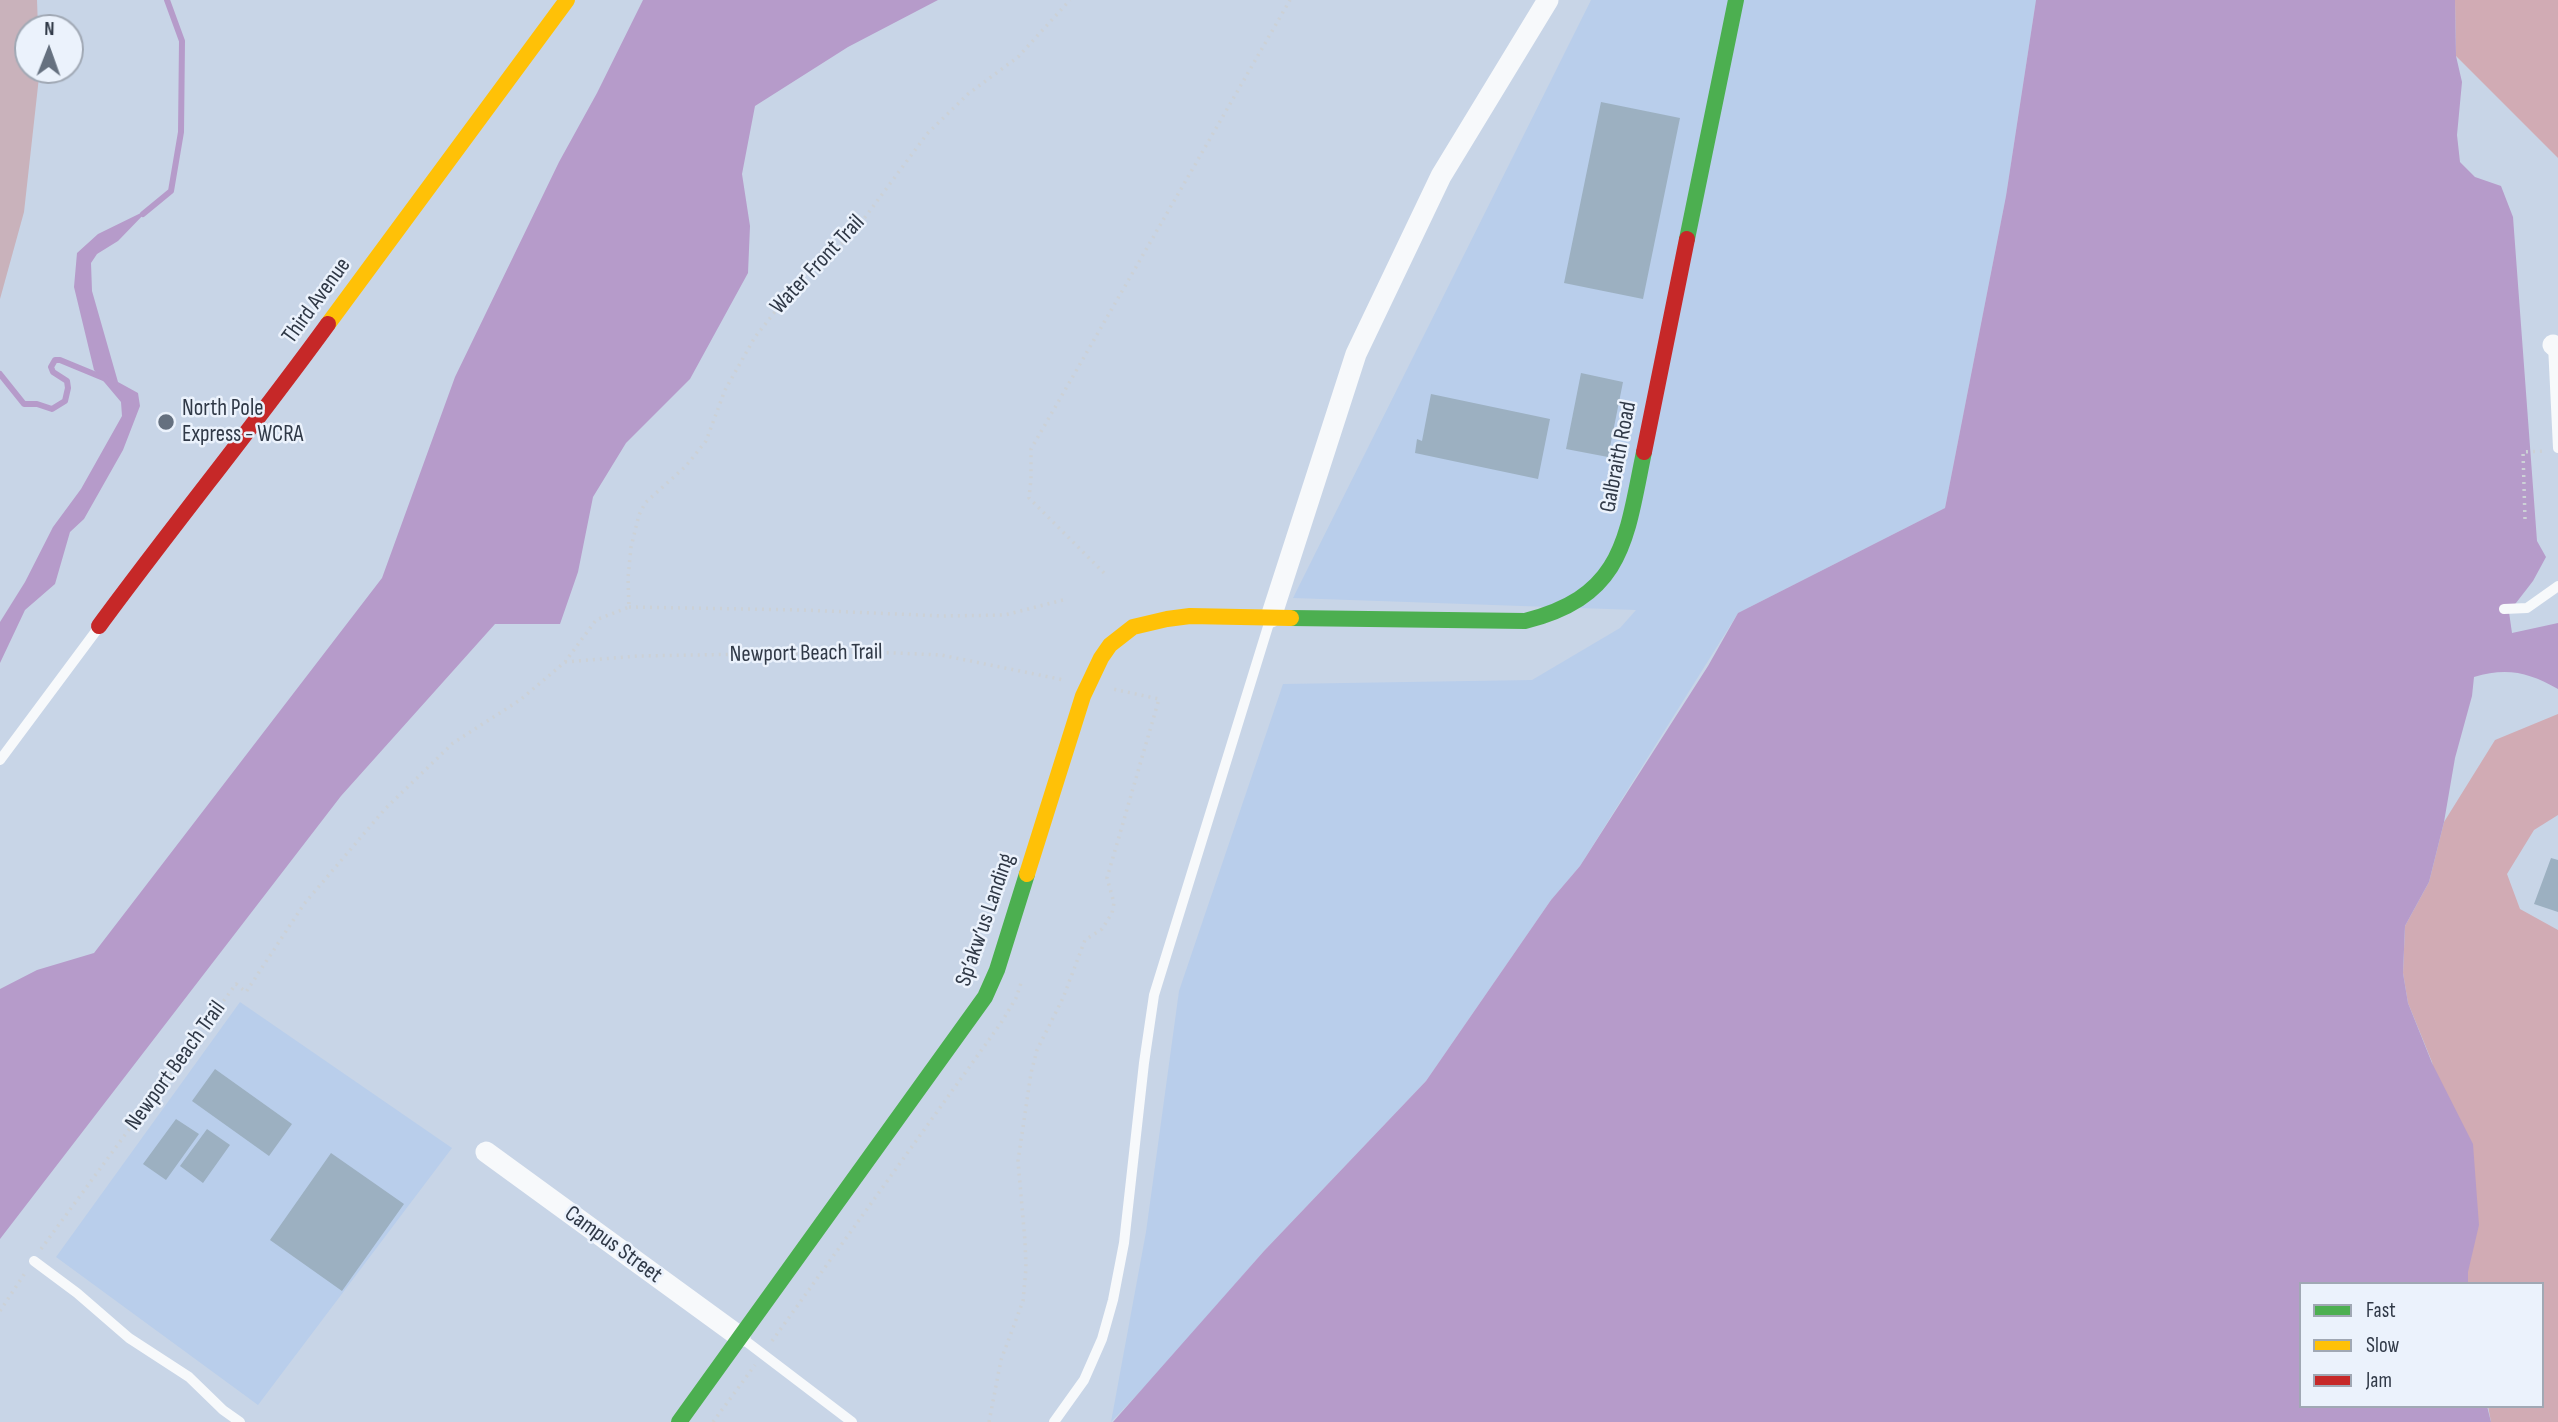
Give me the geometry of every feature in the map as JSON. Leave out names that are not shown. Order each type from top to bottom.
[{"type":"street","name":"Third Avenue","points":[[99,626],[172,527],[275,397],[567,0]]},
{"type":"street","points":[[1271,617],[1356,354],[1441,176],[1548,0]]},
{"type":"street","name":"Galbraith Road","points":[[1271,617],[1525,621],[1551,615],[1573,605],[1592,591],[1610,571],[1628,529],[1735,0]]},
{"type":"street","name":"Sp’akw’us Landing","points":[[679,1422],[985,997],[997,971],[1074,722],[1105,649],[1121,633],[1145,622],[1190,616],[1271,617]]},
{"type":"street","name":"Campus Street","points":[[486,1152],[740,1337]]},
{"type":"lane","points":[[2552,450],[2555,346]]},
{"type":"lane","points":[[2504,609],[2527,608],[2558,586]]},
{"type":"lane","points":[[1054,1422],[1084,1380],[1102,1339],[1124,1242],[1154,995],[1271,617]]},
{"type":"lane","points":[[0,760],[99,626]]},
{"type":"lane","points":[[34,1261],[77,1293],[129,1338],[189,1377],[223,1410],[240,1422]]},
{"type":"lane","points":[[740,1337],[852,1422]]},
{"type":"path","name":"Water Front Trail","points":[[629,607],[631,547],[639,515],[645,503],[686,466],[706,441],[725,390],[755,337],[805,272],[851,234],[927,135],[968,94],[1018,57],[1070,0]]},
{"type":"path","points":[[1104,573],[1028,498],[1031,449],[1290,0]]},
{"type":"path","points":[[2525,519],[2523,452],[2552,450]]},
{"type":"path","points":[[565,662],[596,620],[629,607],[1005,615],[1067,598]]},
{"type":"path","name":"Newport Beach Trail","points":[[0,1311],[236,984],[246,992],[304,904],[385,808],[453,743],[520,700],[565,662],[638,656],[871,652],[941,655],[1064,680]]},
{"type":"path","points":[[1110,700],[1117,678]]},
{"type":"path","points":[[989,1422],[1001,1360],[1023,1301],[1026,1268],[1018,1160],[1031,1073],[1037,1050],[1063,999],[1084,940],[1102,929],[1112,913],[1114,902],[1107,878],[1159,699],[1105,688]]},
{"type":"path","points":[[713,1422],[1001,1023],[1016,998],[1024,974]]},
{"type":"shaded area","points":[[0,0],[37,0],[38,14],[14,14],[14,84],[38,84],[24,212],[0,299]]},
{"type":"shaded area","points":[[643,0],[938,0],[848,47],[755,106],[742,174],[750,226],[748,273],[690,379],[626,443],[593,497],[578,572],[560,624],[495,624],[341,796],[0,1239],[0,989],[37,970],[94,953],[382,578],[455,377],[559,162]]},
{"type":"shaded area","points":[[1591,0],[2036,0],[2006,196],[1945,508],[1738,613],[1580,866],[1551,900],[1426,1081],[1264,1251],[1157,1374],[1111,1422],[1146,1232],[1179,991],[1283,684],[1532,680],[1620,628],[1636,610],[1293,598]]},
{"type":"shaded area","points":[[2036,0],[2455,0],[2456,56],[2462,82],[2457,135],[2460,162],[2475,177],[2501,186],[2513,217],[2537,541],[2546,557],[2533,581],[2509,612],[2512,633],[2558,623],[2558,689],[2517,673],[2497,672],[2474,677],[2472,696],[2455,758],[2444,822],[2429,882],[2405,926],[2403,973],[2408,1003],[2432,1063],[2473,1144],[2479,1225],[2468,1282],[2299,1282],[2299,1408],[2488,1408],[2491,1422],[1113,1422],[1264,1251],[1426,1081],[1551,900],[1580,866],[1708,666],[1738,613],[1945,508],[2006,196]]},
{"type":"shaded area","points":[[2455,0],[2558,0],[2558,158],[2456,56]]},
{"type":"shaded area","points":[[149,209],[118,241],[97,254],[91,263],[92,291],[118,382],[138,393],[140,406],[123,450],[84,519],[70,532],[55,584],[25,610],[0,663],[0,622],[25,582],[53,527],[81,489],[122,416],[121,402],[94,370],[74,287],[77,253],[98,234]]},
{"type":"shaded area","points":[[2558,714],[2558,815],[2534,830],[2507,874],[2520,909],[2558,930],[2558,1422],[2491,1422],[2488,1408],[2544,1408],[2544,1282],[2468,1282],[2432,1062],[2408,1003],[2403,973],[2405,926],[2429,882],[2444,822],[2495,740]]},
{"type":"shaded area","points":[[240,1002],[452,1148],[258,1405],[56,1257]]},
{"type":"building","points":[[1601,102],[1680,118],[1643,299],[1564,283]]},
{"type":"building","points":[[1581,373],[1623,382],[1608,457],[1566,449]]},
{"type":"building","points":[[1431,394],[1550,419],[1538,479],[1415,453],[1417,439],[1422,441]]},
{"type":"building","points":[[2551,858],[2558,860],[2558,912],[2534,904]]},
{"type":"building","points":[[215,1069],[292,1124],[269,1156],[192,1101]]},
{"type":"building","points":[[176,1119],[199,1134],[166,1180],[143,1164]]},
{"type":"building","points":[[207,1129],[230,1145],[203,1183],[180,1166]]},
{"type":"building","points":[[331,1153],[404,1204],[342,1291],[270,1240]]},
{"type":"waterway","points":[[143,214],[171,191],[181,132],[182,41],[167,0]]},
{"type":"waterway","points":[[0,374],[24,404],[37,404],[52,409],[65,401],[68,388],[67,381],[53,372],[51,367],[55,360],[106,379]]},
{"type":"traffic: fast","points":[[1687,239],[1736,0]]},
{"type":"traffic: fast","points":[[1291,618],[1525,621],[1558,610],[1583,596],[1601,579],[1615,560],[1632,512],[1644,452]]},
{"type":"traffic: fast","points":[[679,1422],[985,997],[997,970],[1027,874]]},
{"type":"traffic: slow","points":[[328,324],[567,0]]},
{"type":"traffic: slow","points":[[1027,874],[1083,696],[1110,645],[1133,627],[1167,619],[1190,616],[1291,618]]},
{"type":"traffic: jam","points":[[1644,452],[1687,239]]},
{"type":"traffic: jam","points":[[99,626],[328,324]]},
{"type":"place","name":"North Pole Express - WCRA","points":[[166,422]]}]
